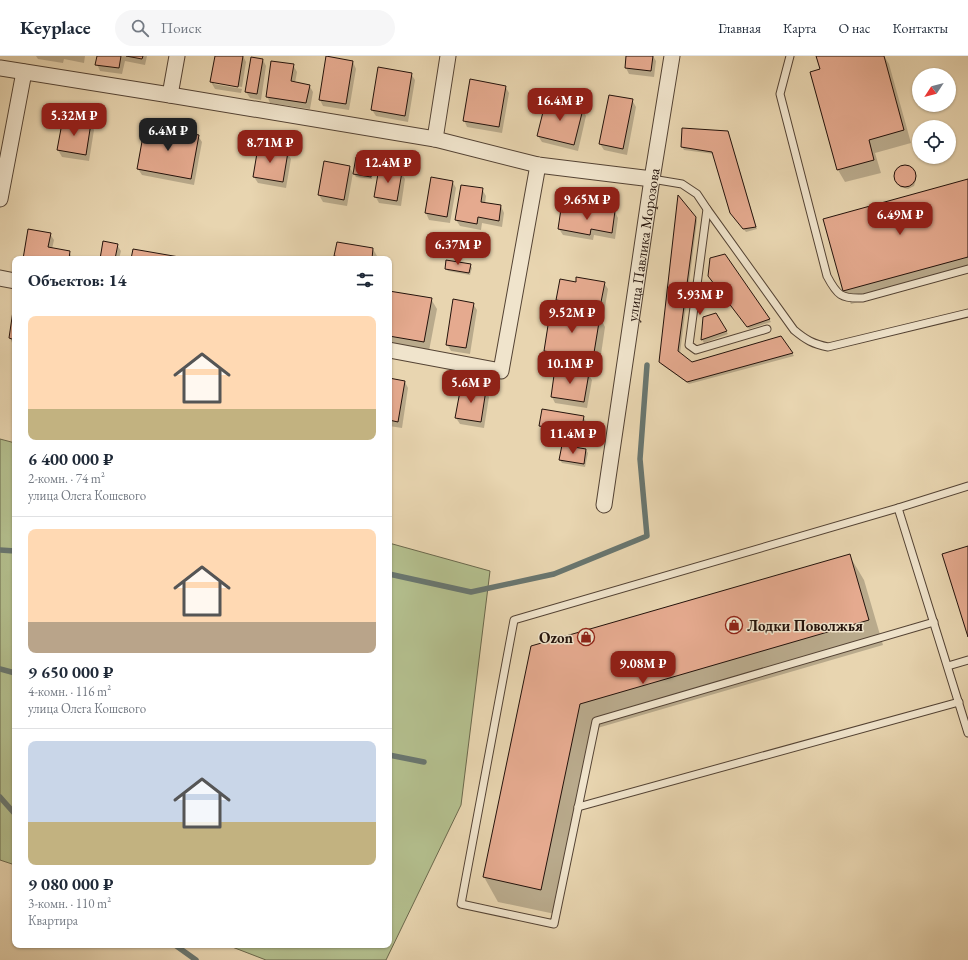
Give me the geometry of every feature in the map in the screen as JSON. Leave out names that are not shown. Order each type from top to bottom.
[{"type":"street","points":[[170,94],[177,56]]},
{"type":"street","points":[[435,139],[448,56]]},
{"type":"street","name":"улица Павлика Морозова","points":[[604,505],[652,179],[672,56]]},
{"type":"street","points":[[0,68],[170,94],[435,139],[538,165],[652,179]]},
{"type":"street","points":[[0,199],[24,72]]},
{"type":"street","points":[[392,351],[501,371],[538,165]]},
{"type":"street","points":[[0,278],[12,280]]},
{"type":"lane","points":[[790,56],[780,94],[827,276],[834,291],[849,299],[864,298],[968,269]]},
{"type":"lane","points":[[652,179],[682,184],[697,194],[794,330],[806,340],[816,345],[828,347],[968,313]]},
{"type":"lane","points":[[707,210],[689,345],[696,350],[766,329]]},
{"type":"lane","points":[[934,622],[596,721],[554,924],[461,904],[514,620],[898,508],[968,486]]},
{"type":"lane","points":[[898,508],[968,733]]},
{"type":"lane","points":[[948,666],[968,660]]},
{"type":"lane","points":[[578,807],[959,702]]},
{"type":"green space","points":[[0,439],[12,442],[12,864],[0,860]]},
{"type":"green space","points":[[392,544],[490,571],[461,805],[392,948]]},
{"type":"green space","points":[[235,948],[392,948],[386,960],[266,960]]},
{"type":"building","points":[[97,56],[121,56],[119,68],[95,65]]},
{"type":"building","points":[[126,56],[143,56],[142,59]]},
{"type":"building","points":[[215,56],[243,56],[238,87],[210,82]]},
{"type":"building","points":[[326,56],[353,61],[346,104],[319,100]]},
{"type":"building","points":[[626,56],[653,56],[651,71],[625,68]]},
{"type":"building","points":[[816,56],[884,56],[904,130],[869,140],[874,160],[837,170],[810,72],[820,69]]},
{"type":"building","points":[[251,57],[263,59],[257,94],[245,92]]},
{"type":"building","points":[[271,61],[294,64],[291,81],[310,85],[306,103],[266,97]]},
{"type":"building","points":[[378,67],[412,73],[405,116],[371,110]]},
{"type":"building","points":[[470,79],[506,86],[499,127],[463,121]]},
{"type":"building","points":[[609,95],[633,99],[623,149],[599,144]]},
{"type":"building","points":[[546,100],[583,109],[574,145],[537,136]]},
{"type":"building","points":[[63,118],[91,123],[86,155],[57,150]]},
{"type":"building","points":[[145,125],[199,135],[191,179],[137,169]]},
{"type":"building","points":[[682,128],[728,131],[756,227],[743,229],[730,213],[712,152],[681,147]]},
{"type":"building","points":[[258,147],[288,152],[283,182],[253,177]]},
{"type":"building","points":[[356,157],[373,159],[371,177],[353,174]]},
{"type":"building","points":[[324,161],[350,166],[344,200],[318,195]]},
{"type":"building","points":[[905,165],[913,168],[916,176],[913,184],[905,187],[897,184],[894,176],[897,168]]},
{"type":"building","points":[[379,168],[402,172],[397,201],[374,197]]},
{"type":"building","points":[[431,177],[453,181],[447,217],[425,213]]},
{"type":"building","points":[[968,179],[968,257],[843,291],[823,219]]},
{"type":"building","points":[[461,185],[483,188],[481,202],[501,205],[499,221],[478,217],[477,224],[455,220]]},
{"type":"building","points":[[678,195],[696,217],[678,351],[692,362],[781,336],[793,353],[687,382],[659,362]]},
{"type":"building","points":[[587,206],[615,211],[612,233],[591,229],[590,235],[558,229],[561,209],[586,213]]},
{"type":"building","points":[[28,229],[51,233],[48,247],[70,251],[69,256],[24,256]]},
{"type":"building","points":[[103,241],[118,244],[116,256],[100,256]]},
{"type":"building","points":[[337,242],[373,248],[372,256],[334,256]]},
{"type":"building","points":[[133,249],[173,256],[132,256]]},
{"type":"building","points":[[725,254],[770,319],[747,327],[708,276],[710,258]]},
{"type":"building","points":[[446,260],[471,264],[469,273],[445,269]]},
{"type":"building","points":[[576,277],[605,282],[600,307],[556,300],[560,279],[576,282]]},
{"type":"building","points":[[392,291],[432,298],[424,342],[392,337]]},
{"type":"building","points":[[453,299],[474,303],[466,348],[446,345]]},
{"type":"building","points":[[556,309],[600,316],[593,359],[544,351],[549,319],[554,320]]},
{"type":"building","points":[[716,313],[727,331],[701,340],[703,317]]},
{"type":"building","points":[[12,318],[12,339],[9,338]]},
{"type":"building","points":[[555,368],[589,373],[584,402],[551,397]]},
{"type":"building","points":[[392,379],[405,381],[398,422],[392,421]]},
{"type":"building","points":[[461,386],[486,390],[481,422],[455,418]]},
{"type":"building","points":[[542,409],[584,416],[581,433],[539,426]]},
{"type":"building","points":[[562,445],[586,449],[584,464],[559,460]]},
{"type":"building","points":[[968,546],[968,637],[942,554]]},
{"type":"building","points":[[850,554],[869,620],[580,704],[541,890],[483,877],[531,646]]},
{"type":"waterway","points":[[392,575],[471,592],[554,574],[647,536],[640,459],[647,365]]},
{"type":"waterway","points":[[0,550],[12,551]]},
{"type":"waterway","points":[[0,669],[12,672]]},
{"type":"waterway","points":[[392,756],[424,762]]},
{"type":"waterway","points":[[0,797],[12,811]]},
{"type":"waterway","points":[[179,948],[196,960]]},
{"type":"place","name":"Лодки Поволжья","points":[[734,625]]},
{"type":"place","name":"Ozon","points":[[586,637]]}]
